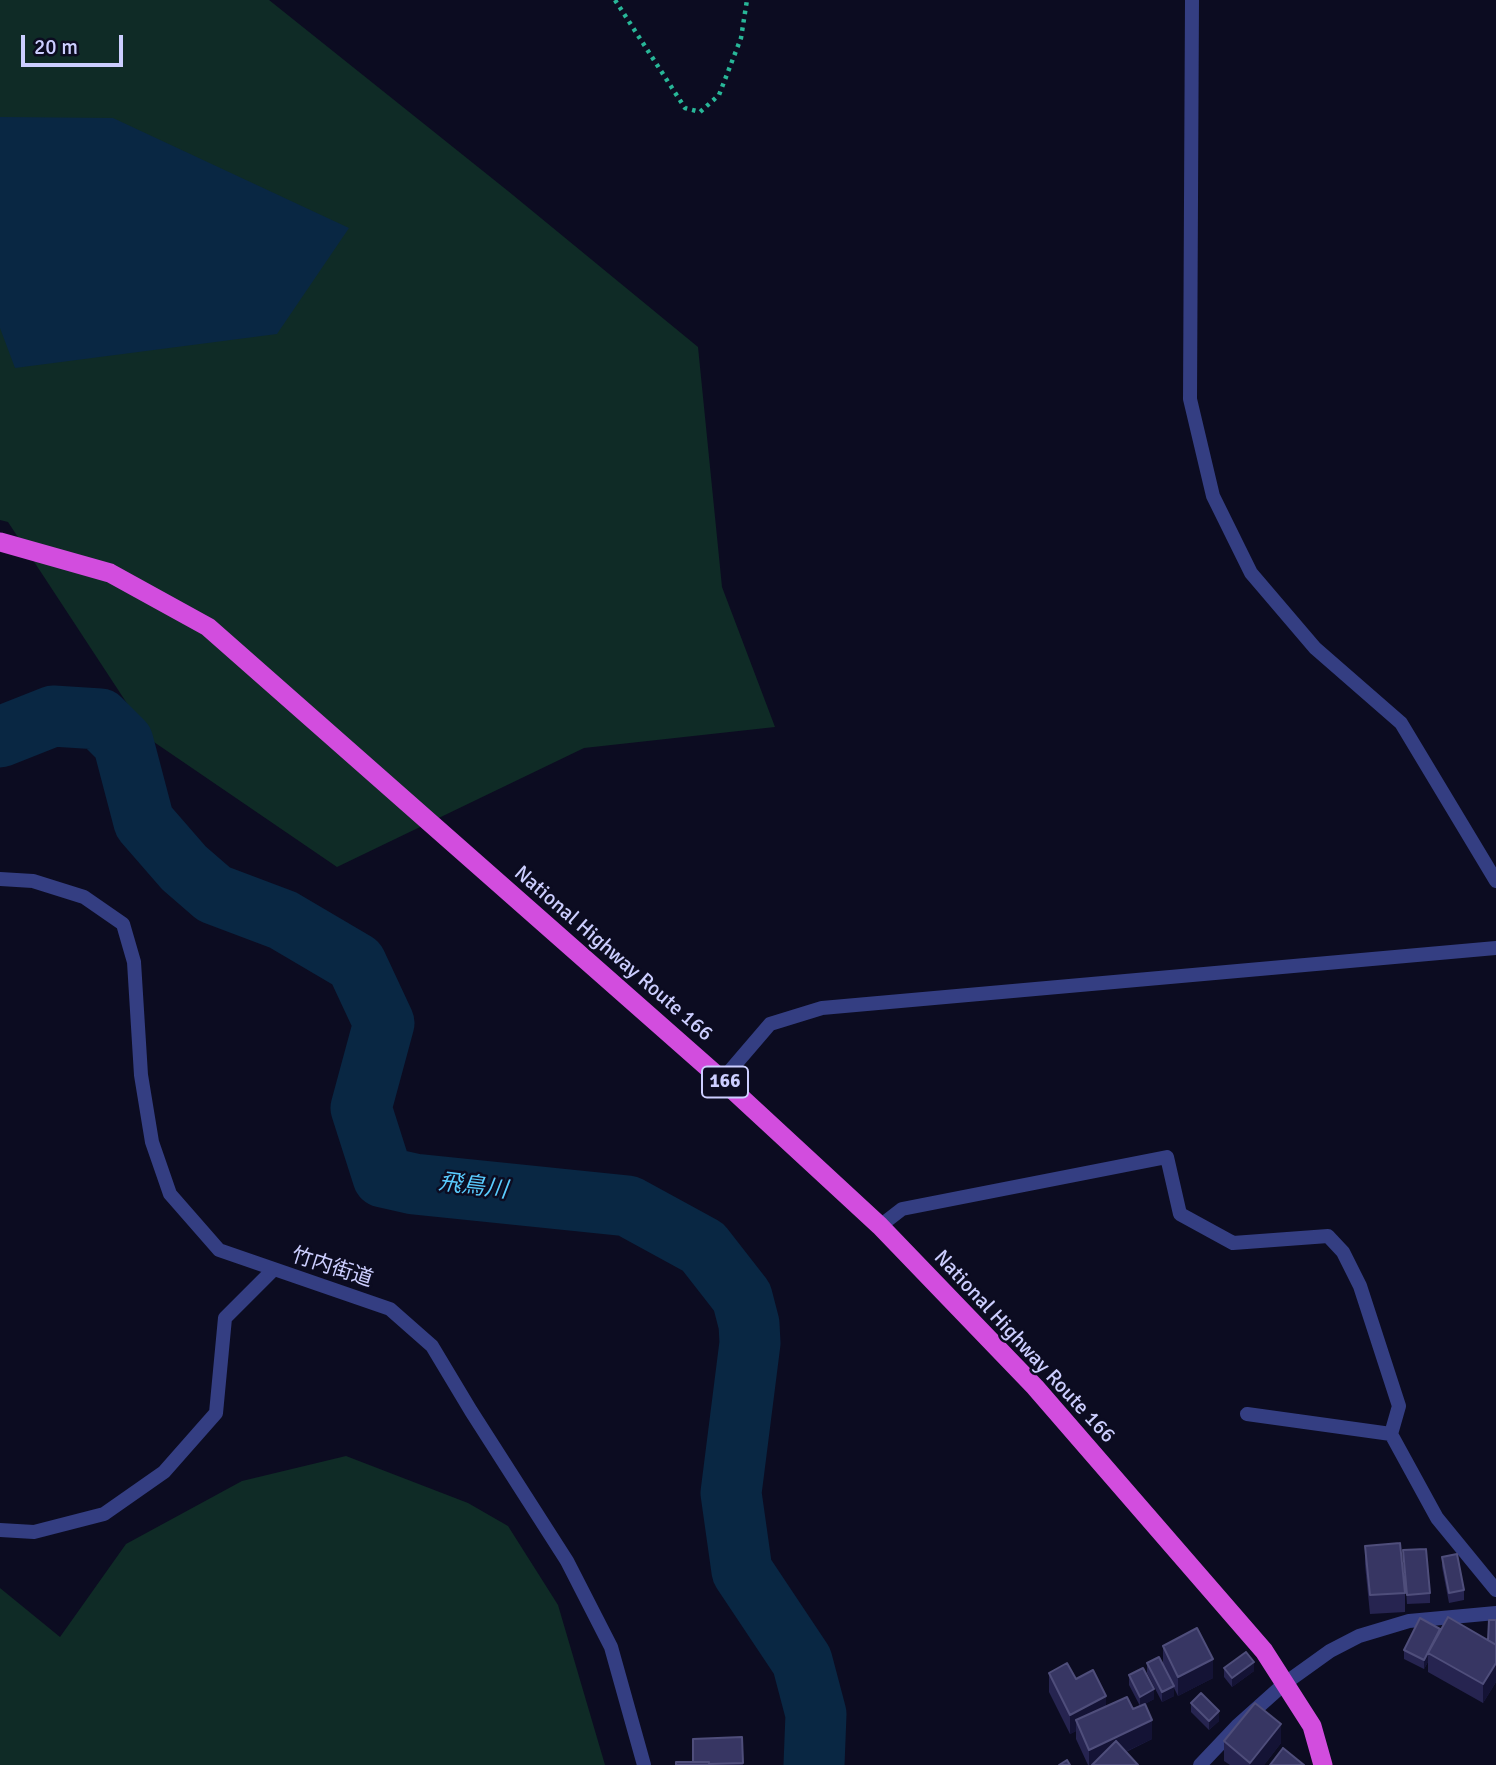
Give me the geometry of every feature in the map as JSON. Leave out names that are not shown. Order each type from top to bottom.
[{"type":"highway","name":"National Highway Route 166","points":[[0,542],[110,573],[208,627],[722,1080],[880,1226],[1035,1387],[1264,1651],[1312,1726],[1323,1765]]},
{"type":"street","points":[[1192,0],[1190,398],[1213,496],[1251,573],[1315,649],[1401,723],[1496,881]]},
{"type":"street","name":"竹内街道","points":[[0,879],[33,881],[83,897],[123,924],[134,962],[141,1076],[152,1142],[170,1194],[219,1250],[390,1309],[432,1346],[567,1561],[611,1647],[643,1765]]},
{"type":"street","points":[[722,1080],[770,1024],[822,1008],[1496,948]]},
{"type":"street","points":[[880,1226],[902,1209],[1167,1157],[1180,1214],[1233,1243],[1328,1236],[1343,1252],[1360,1286],[1399,1406],[1391,1434],[1437,1518],[1496,1590]]},
{"type":"street","points":[[0,1530],[34,1532],[104,1514],[164,1472],[216,1413],[225,1318],[273,1270]]},
{"type":"street","points":[[1247,1414],[1391,1434]]},
{"type":"street","points":[[1200,1765],[1237,1726],[1284,1684],[1330,1651],[1359,1636],[1409,1620],[1496,1614]]},
{"type":"path","points":[[615,0],[685,108],[700,112],[719,95],[741,38],[747,0]]},
{"type":"green space","points":[[0,0],[269,0],[698,347],[722,587],[775,727],[584,748],[337,867],[151,740],[8,522],[0,520]]},
{"type":"green space","points":[[346,1456],[468,1503],[508,1526],[558,1605],[605,1765],[0,1765],[0,1588],[60,1637],[126,1544],[242,1481]]},
{"type":"water","points":[[0,117],[113,118],[349,228],[277,334],[15,368],[0,328]]},
{"type":"building","points":[[1400,1543],[1405,1593],[1370,1595],[1365,1546]]},
{"type":"building","points":[[1426,1549],[1430,1593],[1407,1595],[1403,1550]]},
{"type":"building","points":[[1457,1554],[1464,1590],[1449,1593],[1442,1557]]},
{"type":"building","points":[[1448,1617],[1496,1645],[1496,1663],[1483,1684],[1428,1653]]},
{"type":"building","points":[[1420,1618],[1440,1629],[1424,1660],[1404,1650]]},
{"type":"building","points":[[1489,1620],[1496,1620],[1496,1645],[1488,1640]]},
{"type":"building","points":[[1197,1628],[1213,1659],[1178,1677],[1163,1646]]},
{"type":"building","points":[[1246,1652],[1254,1662],[1232,1678],[1224,1668]]},
{"type":"building","points":[[1159,1657],[1174,1686],[1162,1692],[1147,1663]]},
{"type":"building","points":[[1067,1663],[1076,1679],[1093,1670],[1106,1696],[1070,1715],[1049,1673]]},
{"type":"building","points":[[1143,1668],[1154,1689],[1140,1697],[1129,1675]]},
{"type":"building","points":[[1201,1693],[1219,1711],[1209,1721],[1191,1703]]},
{"type":"building","points":[[1127,1697],[1133,1709],[1145,1704],[1152,1720],[1089,1750],[1076,1720]]},
{"type":"building","points":[[1255,1703],[1281,1724],[1250,1763],[1224,1741]]},
{"type":"building","points":[[742,1737],[743,1763],[693,1762],[693,1739]]},
{"type":"building","points":[[1116,1741],[1138,1765],[1092,1765]]},
{"type":"building","points":[[1283,1748],[1304,1765],[1270,1765]]},
{"type":"building","points":[[676,1762],[709,1762],[709,1765],[676,1765]]},
{"type":"waterway","name":"飛鳥川","points":[[0,737],[53,716],[100,719],[123,742],[144,822],[184,868],[214,894],[283,920],[356,963],[384,1023],[361,1108],[383,1177],[414,1184],[628,1206],[703,1247],[742,1297],[749,1324],[750,1343],[731,1493],[742,1571],[802,1661],[816,1714],[814,1765]]}]
